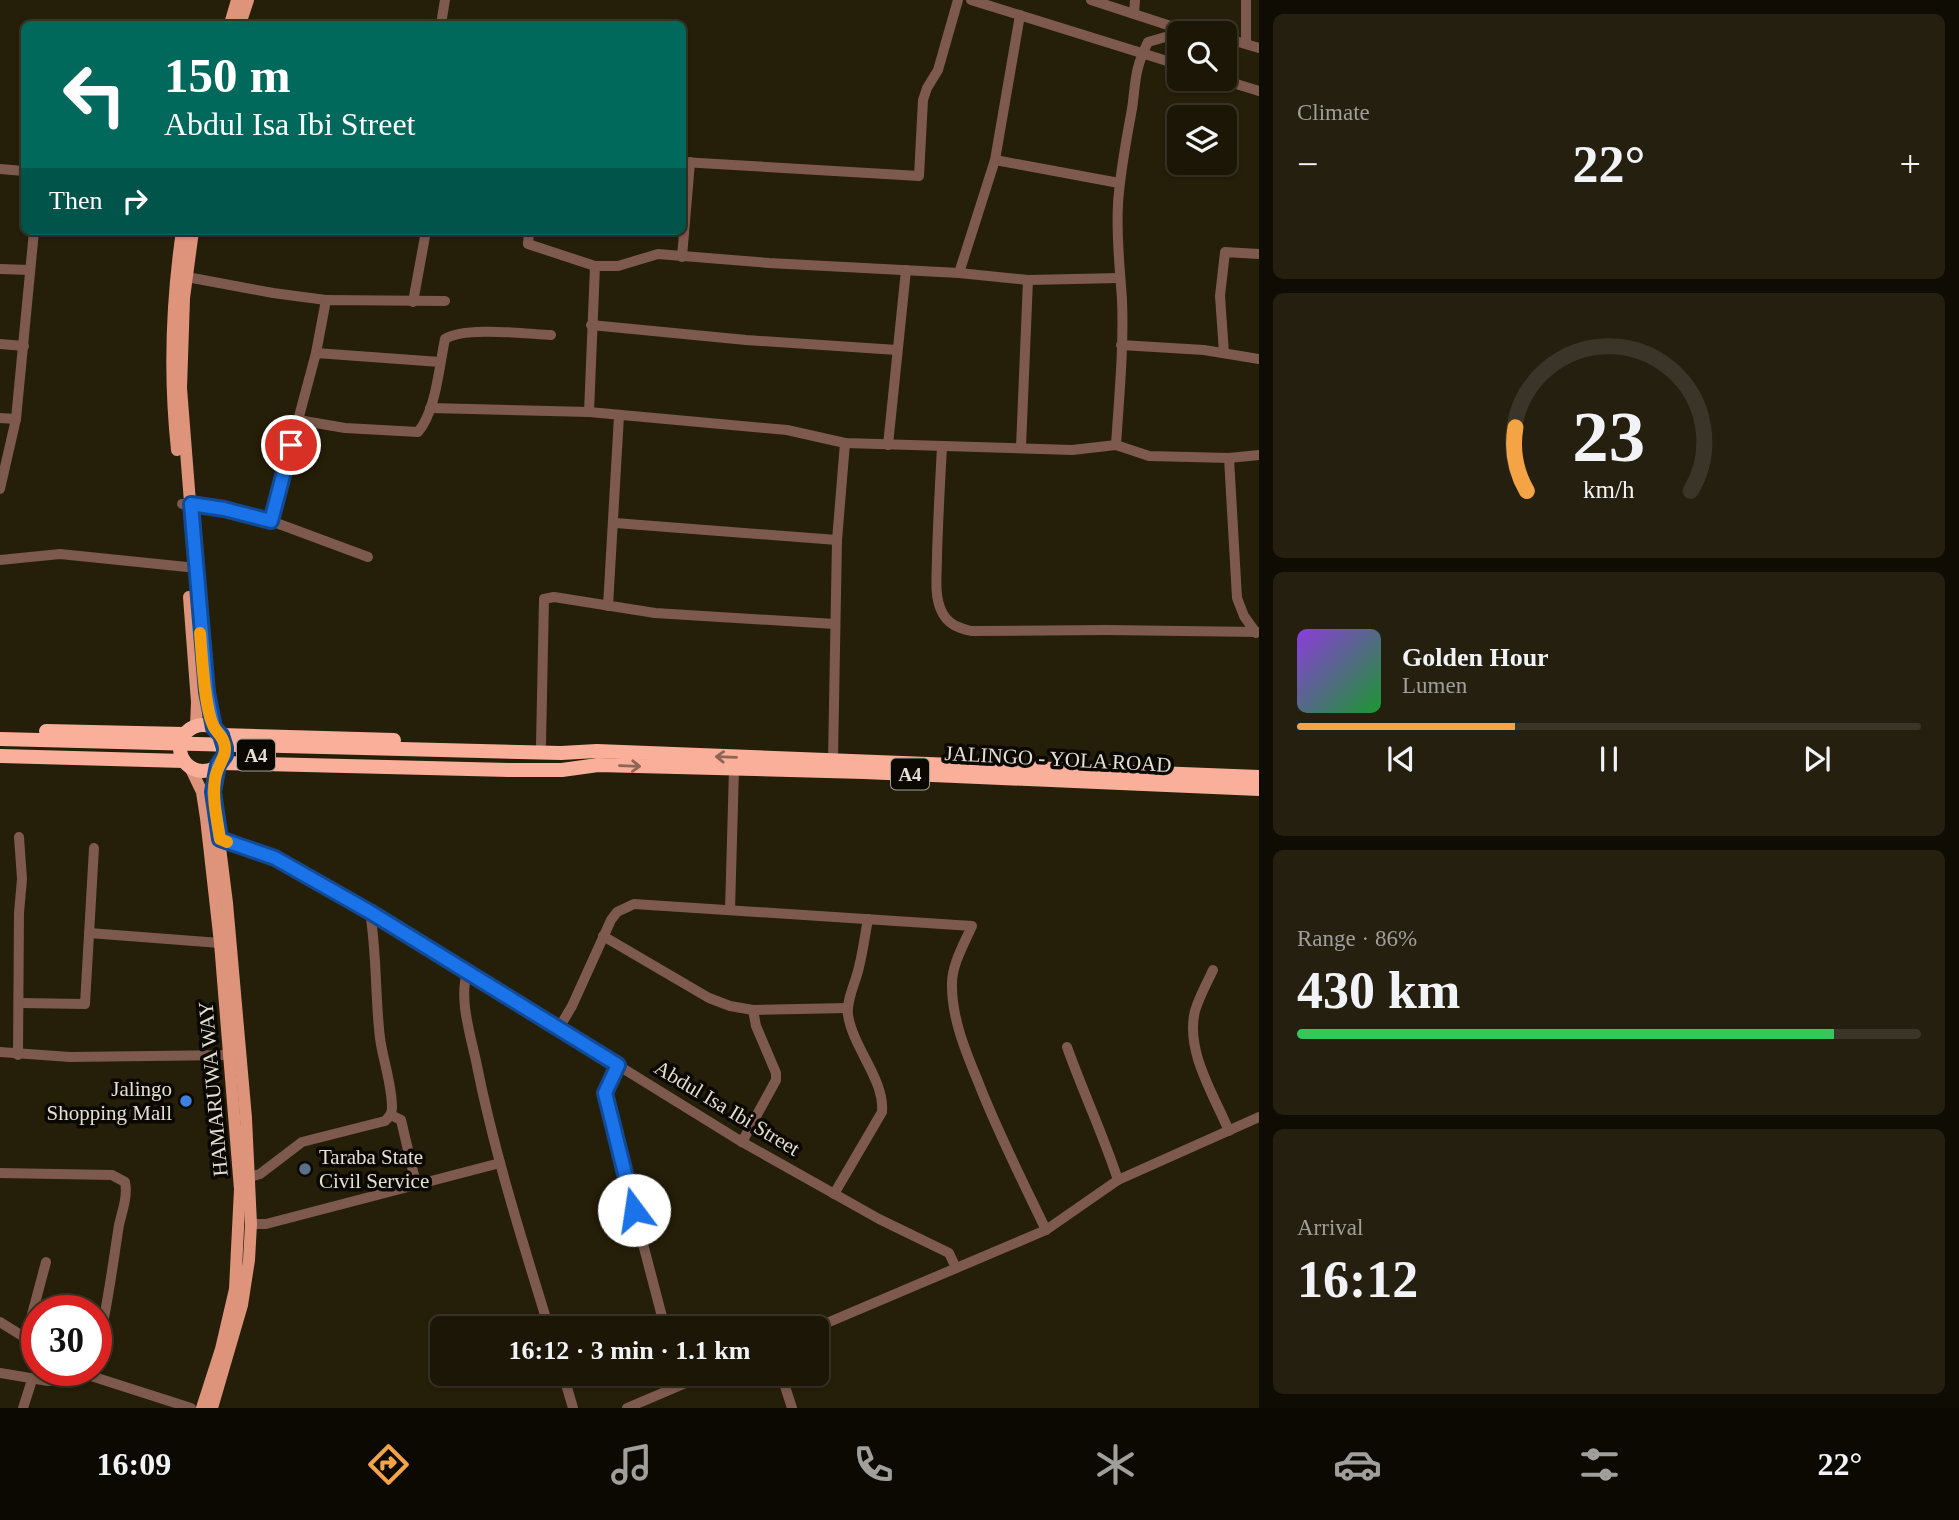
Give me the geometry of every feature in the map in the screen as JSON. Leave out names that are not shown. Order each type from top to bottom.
[{"type":"highway","name":"A4","points":[[0,729],[190,730],[205,725],[217,731],[577,746],[598,758]]},
{"type":"highway","points":[[187,764],[180,747],[190,730]]},
{"type":"highway","name":"A4","points":[[0,756],[187,764],[199,770],[209,770],[219,764],[225,748],[217,731]]},
{"type":"highway","name":"A4","points":[[0,738],[512,756]]},
{"type":"highway","name":"A4","points":[[0,747],[598,758],[832,759],[1259,777]]},
{"type":"highway","name":"JALINGO - YOLA ROAD","points":[[219,764],[562,770],[598,758],[734,769],[1259,789]]},
{"type":"main road","points":[[231,21],[237,0]]},
{"type":"main road","points":[[241,21],[248,0]]},
{"type":"main road","points":[[181,235],[175,286],[170,372],[202,654],[217,731]]},
{"type":"main road","points":[[190,730],[197,702],[187,566],[181,342],[192,235]]},
{"type":"main road","name":"HAMARUWA WAY","points":[[187,764],[202,792],[220,943],[240,1189],[237,1272],[226,1330],[202,1408]]},
{"type":"main road","points":[[212,1408],[243,1305],[251,1224],[250,1177],[220,839],[213,792],[219,764]]},
{"type":"street","points":[[442,21],[445,0]]},
{"type":"street","points":[[686,162],[919,176],[923,100],[938,70],[958,0]]},
{"type":"street","points":[[971,0],[1167,61]]},
{"type":"street","points":[[1091,0],[1167,25]]},
{"type":"street","points":[[1134,14],[1135,0]]},
{"type":"street","points":[[1245,43],[1247,0]]},
{"type":"street","points":[[959,273],[995,160],[1020,15]]},
{"type":"street","points":[[1116,445],[1122,300],[1119,278],[1119,183],[1134,80],[1148,42],[1167,37]]},
{"type":"street","points":[[1237,41],[1259,48]]},
{"type":"street","points":[[1237,84],[1259,91]]},
{"type":"street","points":[[995,160],[1119,183]]},
{"type":"street","points":[[0,169],[21,171]]},
{"type":"street","points":[[0,489],[16,419],[34,235]]},
{"type":"street","points":[[413,302],[425,235]]},
{"type":"street","points":[[529,235],[528,244],[595,266],[618,266],[658,254],[959,273],[1028,280],[1119,278]]},
{"type":"street","points":[[682,257],[683,235]]},
{"type":"street","points":[[1224,353],[1220,296],[1224,252],[1259,254]]},
{"type":"street","points":[[589,412],[595,266]]},
{"type":"street","points":[[0,269],[30,270]]},
{"type":"street","points":[[888,445],[906,270]]},
{"type":"street","points":[[187,277],[326,300],[445,301]]},
{"type":"street","points":[[1021,447],[1028,280]]},
{"type":"street","points":[[271,521],[316,353],[326,300]]},
{"type":"street","points":[[591,325],[746,340],[897,350]]},
{"type":"street","points":[[298,420],[345,428],[418,432],[425,424],[430,408],[445,339],[452,334],[494,332],[551,335]]},
{"type":"street","points":[[0,344],[24,346]]},
{"type":"street","points":[[1121,345],[1224,353],[1259,359]]},
{"type":"street","points":[[316,353],[440,362]]},
{"type":"street","points":[[430,408],[589,412],[787,430],[845,443],[1072,450],[1116,445],[1149,456],[1228,458],[1259,455]]},
{"type":"street","points":[[608,606],[620,416]]},
{"type":"street","points":[[0,418],[16,419]]},
{"type":"street","points":[[832,759],[837,540],[845,443]]},
{"type":"street","points":[[942,447],[936,593],[945,618],[956,627],[971,631],[1257,632]]},
{"type":"street","points":[[1228,458],[1237,598],[1244,616],[1257,632]]},
{"type":"street","points":[[187,504],[224,509],[271,521],[368,557]]},
{"type":"street","points":[[615,523],[837,540]]},
{"type":"street","points":[[0,561],[60,554],[187,566]]},
{"type":"street","points":[[541,744],[544,599],[554,597],[655,613],[835,624]]},
{"type":"street","points":[[730,910],[734,769]]},
{"type":"street","points":[[18,1055],[19,913],[22,879],[19,837]]},
{"type":"street","name":"Abdul Isa Ibi Street","points":[[220,839],[275,858],[370,912],[742,1142],[907,1235],[949,1253],[956,1268]]},
{"type":"street","points":[[20,1003],[85,1004],[94,848]]},
{"type":"street","points":[[559,1028],[617,912],[634,905],[972,926],[951,984],[957,1020],[963,1044],[995,1126],[1046,1230]]},
{"type":"street","points":[[250,1177],[260,1174],[302,1142],[385,1121],[391,1115],[393,1110],[380,1040],[376,955],[370,912]]},
{"type":"street","points":[[834,1194],[882,1112],[883,1098],[866,1065],[848,1018],[868,919]]},
{"type":"street","points":[[89,933],[220,943]]},
{"type":"street","points":[[603,936],[709,998],[730,1006],[753,1010],[848,1009]]},
{"type":"street","points":[[1213,970],[1195,1010],[1192,1037],[1198,1058],[1229,1130]]},
{"type":"street","points":[[467,972],[463,986],[470,1033],[500,1163],[545,1316]]},
{"type":"street","points":[[742,1142],[776,1080],[776,1073],[756,1026],[753,1010]]},
{"type":"street","points":[[1067,1046],[1118,1180]]},
{"type":"street","points":[[0,1052],[70,1057],[230,1055]]},
{"type":"street","points":[[618,1065],[605,1093],[662,1316]]},
{"type":"street","points":[[391,1115],[401,1120],[416,1184]]},
{"type":"street","points":[[829,1322],[1046,1230],[1118,1180],[1259,1118]]},
{"type":"street","points":[[251,1224],[266,1224],[500,1163]]},
{"type":"street","points":[[0,1173],[112,1175],[125,1182],[127,1192],[119,1224],[109,1295]]},
{"type":"street","points":[[37,1295],[46,1262]]},
{"type":"street","points":[[0,1322],[21,1334]]},
{"type":"street","points":[[0,1373],[21,1378]]},
{"type":"street","points":[[112,1382],[191,1408]]},
{"type":"street","points":[[23,1408],[30,1386]]},
{"type":"street","points":[[567,1386],[573,1408]]},
{"type":"street","points":[[627,1408],[666,1386]]},
{"type":"street","points":[[785,1386],[792,1408]]},
{"type":"slow traffic","points":[[200,633],[209,710],[214,728],[221,735],[225,748],[225,755],[218,765],[213,792],[220,839],[227,842]]},
{"type":"place","name":"Jalingo Shopping Mall","points":[[186,1101]]},
{"type":"place","name":"Taraba State Civil Service","points":[[305,1169]]},
{"type":"route","points":[[291,445],[271,521],[191,504],[209,710],[214,728],[221,735],[225,748],[225,755],[218,765],[213,792],[220,839],[275,858],[370,912],[618,1065],[605,1093],[634,1210]]}]
